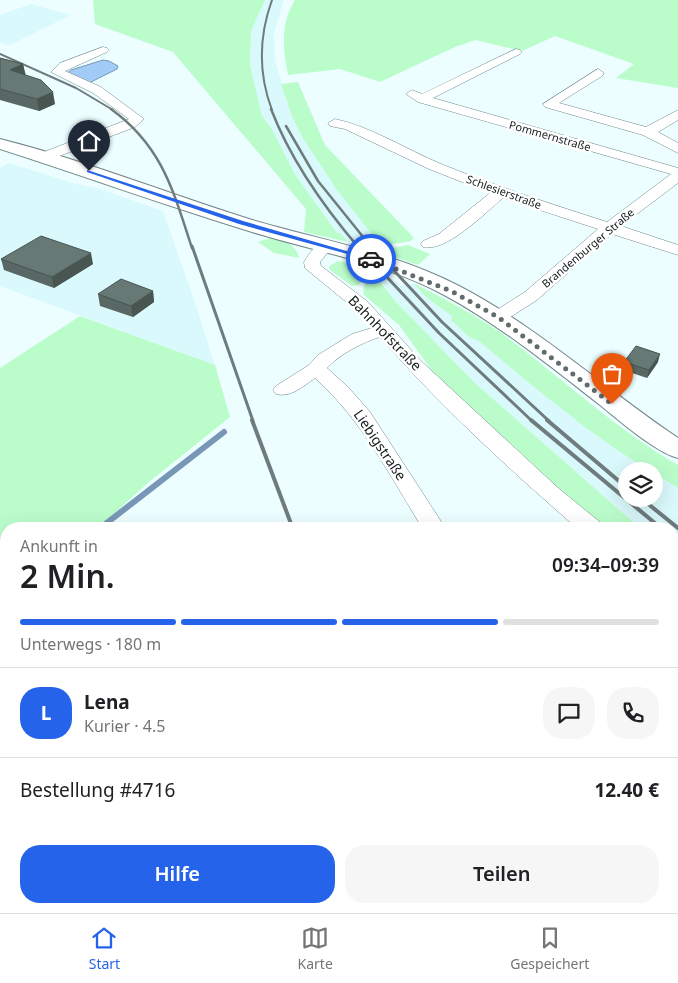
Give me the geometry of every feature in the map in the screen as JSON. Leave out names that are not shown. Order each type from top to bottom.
[{"type":"street","points":[[44,157],[130,124],[137,119],[97,90],[57,72],[64,66],[103,50]]},
{"type":"street","name":"Pommernstraße","points":[[516,52],[417,96],[678,172]]},
{"type":"street","points":[[598,73],[549,104],[648,132],[678,149]]},
{"type":"street","points":[[648,132],[678,114]]},
{"type":"street","name":"Schlesierstraße","points":[[335,123],[349,126],[434,166],[501,192],[678,250]]},
{"type":"street","points":[[0,144],[241,223],[371,259],[421,277],[498,317],[642,427],[678,450]]},
{"type":"street","name":"Brandenburger Straße","points":[[498,317],[532,296],[609,228],[678,176]]},
{"type":"street","points":[[429,244],[445,237],[501,192]]},
{"type":"street","name":"Bahnhofstraße","points":[[325,246],[312,262],[313,268],[318,274],[353,298],[414,365],[585,522]]},
{"type":"street","points":[[283,390],[316,369],[325,359],[358,338],[384,330]]},
{"type":"street","name":"Liebigstraße","points":[[316,369],[341,391],[363,416],[431,522]]},
{"type":"shaded area","points":[[265,0],[284,0],[274,33],[275,61],[292,116],[302,137],[326,174],[375,238],[373,239],[379,246],[367,249],[360,240],[348,242],[340,233],[337,233],[296,176],[271,128],[262,116],[250,65],[251,31]]},
{"type":"shaded area","points":[[31,4],[71,15],[8,46],[0,42],[0,15]]},
{"type":"shaded area","points":[[9,163],[76,184],[97,188],[163,211],[215,365],[0,286],[0,168]]},
{"type":"shaded area","points":[[392,277],[401,286],[413,283],[428,299],[452,316],[469,337],[479,341],[636,462],[618,462],[618,507],[663,507],[663,479],[678,488],[678,522],[633,522],[475,383],[396,302],[380,279]]},
{"type":"green space","points":[[93,0],[265,0],[251,31],[250,65],[262,116],[271,128],[296,176],[337,233],[340,233],[348,242],[304,232],[306,209],[173,52],[95,24]]},
{"type":"green space","points":[[295,0],[678,0],[678,88],[616,78],[634,64],[555,36],[522,51],[475,40],[455,47],[380,82],[340,69],[288,75],[284,37],[287,18]]},
{"type":"green space","points":[[298,82],[325,145],[414,238],[411,241],[379,246],[372,239],[375,238],[337,190],[302,137],[292,116],[281,84]]},
{"type":"green space","points":[[270,238],[292,246],[299,258],[274,253],[258,242]]},
{"type":"green space","points":[[408,245],[430,254],[418,265],[386,254],[382,250]]},
{"type":"green space","points":[[339,261],[369,267],[373,272],[362,279],[359,285],[352,286],[330,270],[329,266]]},
{"type":"green space","points":[[375,275],[396,302],[475,383],[633,522],[595,522],[437,378],[399,325],[364,295],[365,283]]},
{"type":"green space","points":[[413,283],[479,318],[500,332],[609,418],[678,465],[678,488],[663,479],[663,462],[635,462],[605,442],[520,376],[479,341],[469,337],[451,320],[452,316],[428,299]]},
{"type":"green space","points":[[80,316],[215,365],[230,417],[149,482],[105,522],[0,522],[0,368]]},
{"type":"water","points":[[103,60],[118,66],[117,69],[89,83],[67,73],[71,70]]},
{"type":"building","points":[[0,58],[23,64],[10,70],[41,80],[53,92],[37,99],[0,89]]},
{"type":"building","points":[[41,236],[91,253],[52,277],[1,259]]},
{"type":"building","points":[[121,279],[153,291],[131,306],[98,294]]},
{"type":"building","points":[[636,346],[660,354],[649,370],[624,362]]},
{"type":"waterway","points":[[108,522],[224,432]]},
{"type":"railway","points":[[272,0],[265,27],[262,68],[267,96],[272,110]]},
{"type":"railway","points":[[0,54],[76,88],[113,110]]},
{"type":"railway","points":[[111,109],[128,123],[154,154],[171,188],[192,248]]},
{"type":"railway","points":[[271,109],[298,165],[333,216],[359,248]]},
{"type":"railway","points":[[286,126],[318,181],[372,248]]},
{"type":"railway","points":[[192,246],[253,421]]},
{"type":"railway","points":[[358,246],[439,333],[532,421]]},
{"type":"railway","points":[[371,246],[442,322],[549,421]]},
{"type":"railway","points":[[252,420],[290,522]]},
{"type":"railway","points":[[531,420],[654,522]]},
{"type":"railway","points":[[547,420],[618,480]]},
{"type":"railway","points":[[652,507],[671,522]]},
{"type":"way so far","points":[[371,259],[421,277],[498,317],[612,404]]},
{"type":"route","points":[[89,171],[241,223],[371,259]]}]
